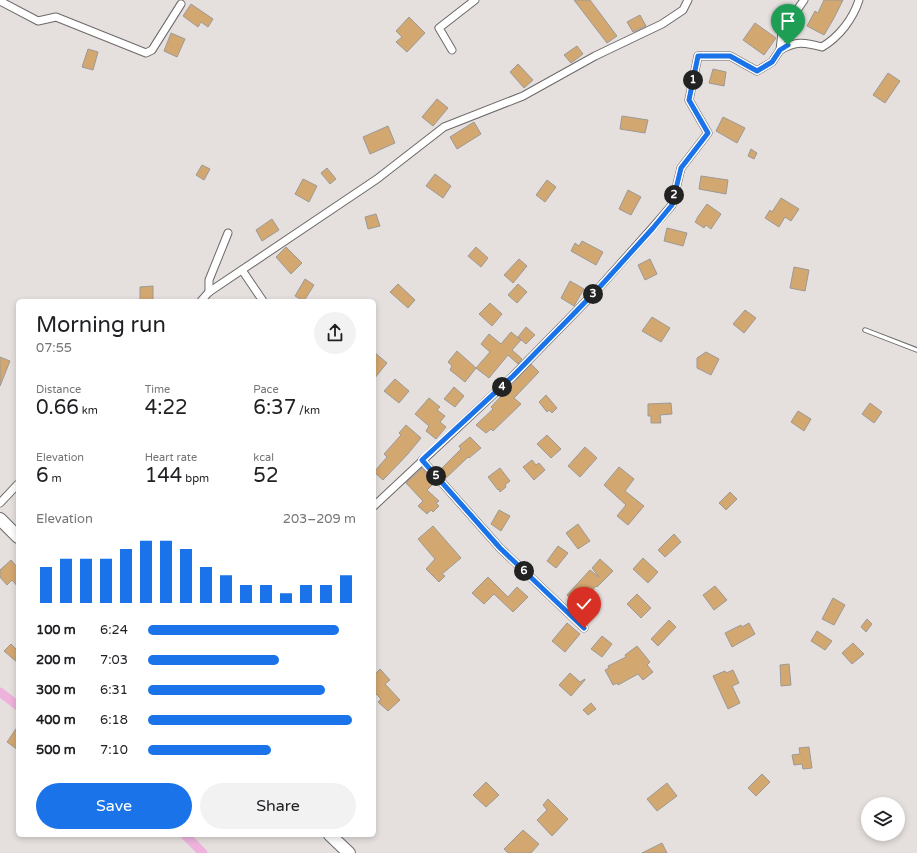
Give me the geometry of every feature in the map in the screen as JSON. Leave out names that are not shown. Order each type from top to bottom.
[{"type":"highway","points":[[0,519],[16,535]]},
{"type":"highway","points":[[332,837],[348,853]]},
{"type":"street","points":[[452,50],[439,28],[475,0]]},
{"type":"street","points":[[203,299],[209,292],[377,179],[444,127],[523,96],[595,56],[662,24],[683,10],[688,0]]},
{"type":"street","points":[[780,50],[782,32],[804,0]]},
{"type":"street","points":[[376,504],[518,371],[597,290],[672,205],[681,168],[708,133],[689,100],[698,56],[730,56],[757,71],[772,62],[780,50],[788,45],[801,42],[822,47],[830,42],[847,24],[859,0]]},
{"type":"street","points":[[0,1],[38,21],[56,17],[146,53],[152,50],[181,4]]},
{"type":"street","points":[[209,292],[209,280],[228,233]]},
{"type":"street","points":[[242,270],[262,299]]},
{"type":"street","points":[[422,460],[500,548],[584,628]]},
{"type":"street","points":[[0,503],[16,486]]},
{"type":"lane","points":[[865,330],[917,350]]},
{"type":"building","points":[[574,0],[590,0],[617,36],[607,43]]},
{"type":"building","points":[[824,0],[843,0],[824,35],[807,26],[815,11],[818,13]]},
{"type":"building","points":[[191,4],[213,19],[208,27],[201,22],[198,27],[183,16]]},
{"type":"building","points":[[640,15],[646,26],[633,32],[627,22]]},
{"type":"building","points":[[409,17],[425,33],[407,52],[396,42],[402,37],[396,31]]},
{"type":"building","points":[[755,23],[776,38],[764,55],[743,40]]},
{"type":"building","points":[[171,33],[185,39],[177,57],[164,51]]},
{"type":"building","points":[[577,46],[583,54],[571,63],[564,55]]},
{"type":"building","points":[[88,49],[98,52],[93,70],[82,67]]},
{"type":"building","points":[[518,64],[533,80],[524,88],[510,72]]},
{"type":"building","points":[[713,69],[726,72],[724,86],[709,83]]},
{"type":"building","points":[[888,73],[900,81],[885,103],[873,95]]},
{"type":"building","points":[[437,99],[448,108],[433,126],[422,117]]},
{"type":"building","points":[[622,116],[648,120],[645,133],[620,129]]},
{"type":"building","points":[[723,117],[745,128],[737,143],[716,131]]},
{"type":"building","points":[[474,122],[481,134],[457,149],[450,137]]},
{"type":"building","points":[[388,126],[395,143],[370,154],[363,137]]},
{"type":"building","points":[[751,149],[757,153],[754,159],[748,156]]},
{"type":"building","points":[[202,165],[210,169],[204,180],[196,175]]},
{"type":"building","points":[[327,168],[336,179],[330,184],[321,173]]},
{"type":"building","points":[[435,174],[451,186],[443,198],[426,186]]},
{"type":"building","points":[[701,176],[728,180],[726,194],[699,189]]},
{"type":"building","points":[[303,179],[317,186],[309,202],[295,194]]},
{"type":"building","points":[[547,180],[556,187],[545,202],[536,195]]},
{"type":"building","points":[[628,190],[641,197],[631,215],[619,209]]},
{"type":"building","points":[[781,198],[799,209],[791,221],[785,217],[779,227],[765,218],[770,210],[772,212]]},
{"type":"building","points":[[707,204],[721,214],[711,229],[706,225],[704,228],[695,222]]},
{"type":"building","points":[[376,214],[380,226],[368,229],[365,217]]},
{"type":"building","points":[[272,219],[279,230],[262,241],[256,230]]},
{"type":"building","points":[[667,228],[687,233],[683,246],[664,241]]},
{"type":"building","points":[[582,241],[603,252],[596,265],[571,251],[575,243],[579,246]]},
{"type":"building","points":[[286,247],[302,263],[291,274],[276,257]]},
{"type":"building","points":[[476,247],[488,258],[481,267],[468,256]]},
{"type":"building","points":[[519,259],[527,266],[513,283],[504,275]]},
{"type":"building","points":[[650,259],[657,274],[645,280],[638,265]]},
{"type":"building","points":[[794,267],[809,270],[805,291],[790,288]]},
{"type":"building","points":[[305,279],[314,285],[305,299],[300,299],[295,296]]},
{"type":"building","points":[[570,281],[584,289],[574,306],[561,298]]},
{"type":"building","points":[[398,284],[415,300],[408,308],[390,292]]},
{"type":"building","points":[[518,284],[527,292],[517,303],[508,295]]},
{"type":"building","points":[[153,286],[153,299],[140,299],[140,287]]},
{"type":"building","points":[[490,303],[502,314],[492,326],[479,314]]},
{"type":"building","points":[[745,310],[756,318],[744,333],[733,324]]},
{"type":"building","points":[[652,317],[670,328],[661,342],[642,331]]},
{"type":"building","points":[[526,327],[535,335],[526,344],[518,337]]},
{"type":"building","points":[[511,332],[521,340],[512,350],[522,359],[518,364],[508,355],[489,378],[476,368],[490,352],[481,344],[489,334],[501,344]]},
{"type":"building","points":[[457,351],[476,368],[465,382],[450,370],[452,366],[448,362]]},
{"type":"building","points":[[706,352],[719,359],[711,375],[697,368],[697,358]]},
{"type":"building","points":[[376,354],[387,363],[376,377]]},
{"type":"building","points":[[0,357],[10,361],[0,386]]},
{"type":"building","points":[[531,364],[539,372],[514,398],[521,404],[493,431],[491,429],[486,433],[476,425],[493,409],[491,407]]},
{"type":"building","points":[[395,379],[409,391],[399,403],[384,391]]},
{"type":"building","points":[[454,387],[464,396],[455,407],[444,399]]},
{"type":"building","points":[[546,395],[557,408],[552,413],[549,410],[547,412],[539,402]]},
{"type":"building","points":[[429,398],[440,407],[437,410],[445,416],[440,422],[446,427],[436,439],[426,431],[429,426],[415,414]]},
{"type":"building","points":[[671,403],[672,414],[660,415],[661,423],[651,423],[651,416],[648,416],[648,404]]},
{"type":"building","points":[[870,403],[882,412],[874,423],[862,414]]},
{"type":"building","points":[[798,411],[811,419],[804,431],[791,422]]},
{"type":"building","points":[[406,425],[421,438],[383,480],[376,474],[376,470],[387,457],[384,454],[401,435],[399,433]]},
{"type":"building","points":[[547,435],[561,449],[551,458],[537,444]]},
{"type":"building","points":[[470,437],[481,448],[469,458],[468,457],[446,478],[439,471],[461,449],[459,446]]},
{"type":"building","points":[[585,447],[597,458],[580,477],[568,466]]},
{"type":"building","points":[[532,460],[536,465],[539,463],[545,470],[534,480],[523,467]]},
{"type":"building","points":[[619,467],[634,479],[625,491],[644,506],[628,525],[617,516],[626,505],[604,485]]},
{"type":"building","points":[[422,468],[435,482],[427,490],[439,501],[436,503],[439,506],[433,512],[431,510],[427,514],[418,506],[423,501],[406,483]]},
{"type":"building","points":[[500,468],[510,481],[500,492],[488,477]]},
{"type":"building","points":[[730,492],[737,499],[726,510],[719,503]]},
{"type":"building","points":[[499,510],[510,516],[501,531],[491,524]]},
{"type":"building","points":[[578,524],[590,541],[578,549],[566,533]]},
{"type":"building","points":[[433,526],[461,558],[442,574],[445,576],[439,582],[426,569],[435,559],[418,539]]},
{"type":"building","points":[[674,534],[681,542],[665,557],[658,550]]},
{"type":"building","points":[[558,546],[568,553],[556,568],[547,561]]},
{"type":"building","points":[[643,558],[658,572],[648,583],[633,569]]},
{"type":"building","points":[[600,559],[613,571],[597,587],[596,586],[579,606],[567,595],[590,570],[599,577],[592,568]]},
{"type":"building","points":[[11,560],[16,566],[16,585],[12,580],[7,585],[0,577],[0,570]]},
{"type":"building","points":[[488,577],[508,597],[517,587],[528,597],[513,612],[494,594],[484,604],[472,593]]},
{"type":"building","points":[[715,586],[727,600],[714,610],[703,595]]},
{"type":"building","points":[[637,594],[651,608],[641,618],[627,604]]},
{"type":"building","points":[[833,598],[845,605],[834,625],[822,619]]},
{"type":"building","points":[[867,619],[872,624],[866,632],[861,627]]},
{"type":"building","points":[[669,620],[676,627],[658,646],[651,639]]},
{"type":"building","points":[[567,623],[580,634],[565,652],[552,641]]},
{"type":"building","points":[[749,623],[755,634],[732,647],[725,633],[741,625],[742,627]]},
{"type":"building","points":[[817,631],[832,641],[825,650],[811,641]]},
{"type":"building","points":[[602,636],[612,644],[602,657],[591,649]]},
{"type":"building","points":[[853,643],[864,654],[852,664],[842,653]]},
{"type":"building","points":[[11,644],[16,649],[16,661],[4,651]]},
{"type":"building","points":[[637,646],[650,662],[647,665],[653,672],[643,680],[638,674],[618,685],[617,683],[613,685],[605,670],[609,668],[608,666],[626,657],[625,655]]},
{"type":"building","points":[[789,664],[791,685],[781,686],[780,665]]},
{"type":"building","points":[[380,669],[390,680],[385,684],[400,700],[388,711],[378,702],[381,699],[376,694],[376,673]]},
{"type":"building","points":[[733,670],[739,683],[732,686],[740,703],[728,709],[713,676],[725,671],[726,673]]},
{"type":"building","points":[[570,673],[580,682],[585,679],[571,696],[559,685]]},
{"type":"building","points":[[591,703],[596,709],[588,715],[583,710]]},
{"type":"building","points":[[16,729],[16,749],[7,742]]},
{"type":"building","points":[[809,747],[812,768],[803,769],[802,764],[794,765],[792,755],[800,754],[799,748]]},
{"type":"building","points":[[762,774],[770,782],[756,796],[748,788]]},
{"type":"building","points":[[486,782],[499,795],[486,807],[473,795]]},
{"type":"building","points":[[667,783],[677,796],[657,811],[647,799]]},
{"type":"building","points":[[548,799],[568,819],[552,836],[537,820],[547,810],[543,805]]},
{"type":"building","points":[[523,830],[539,844],[531,853],[508,853],[504,849]]},
{"type":"building","points":[[662,843],[667,853],[642,853]]},
{"type":"waterway","points":[[0,692],[16,704]]},
{"type":"waterway","points":[[187,837],[203,853]]},
{"type":"route","points":[[584,628],[500,548],[422,460],[513,376],[597,290],[672,205],[681,168],[708,133],[689,100],[698,56],[730,56],[757,71],[772,62],[780,50],[788,45]]}]
